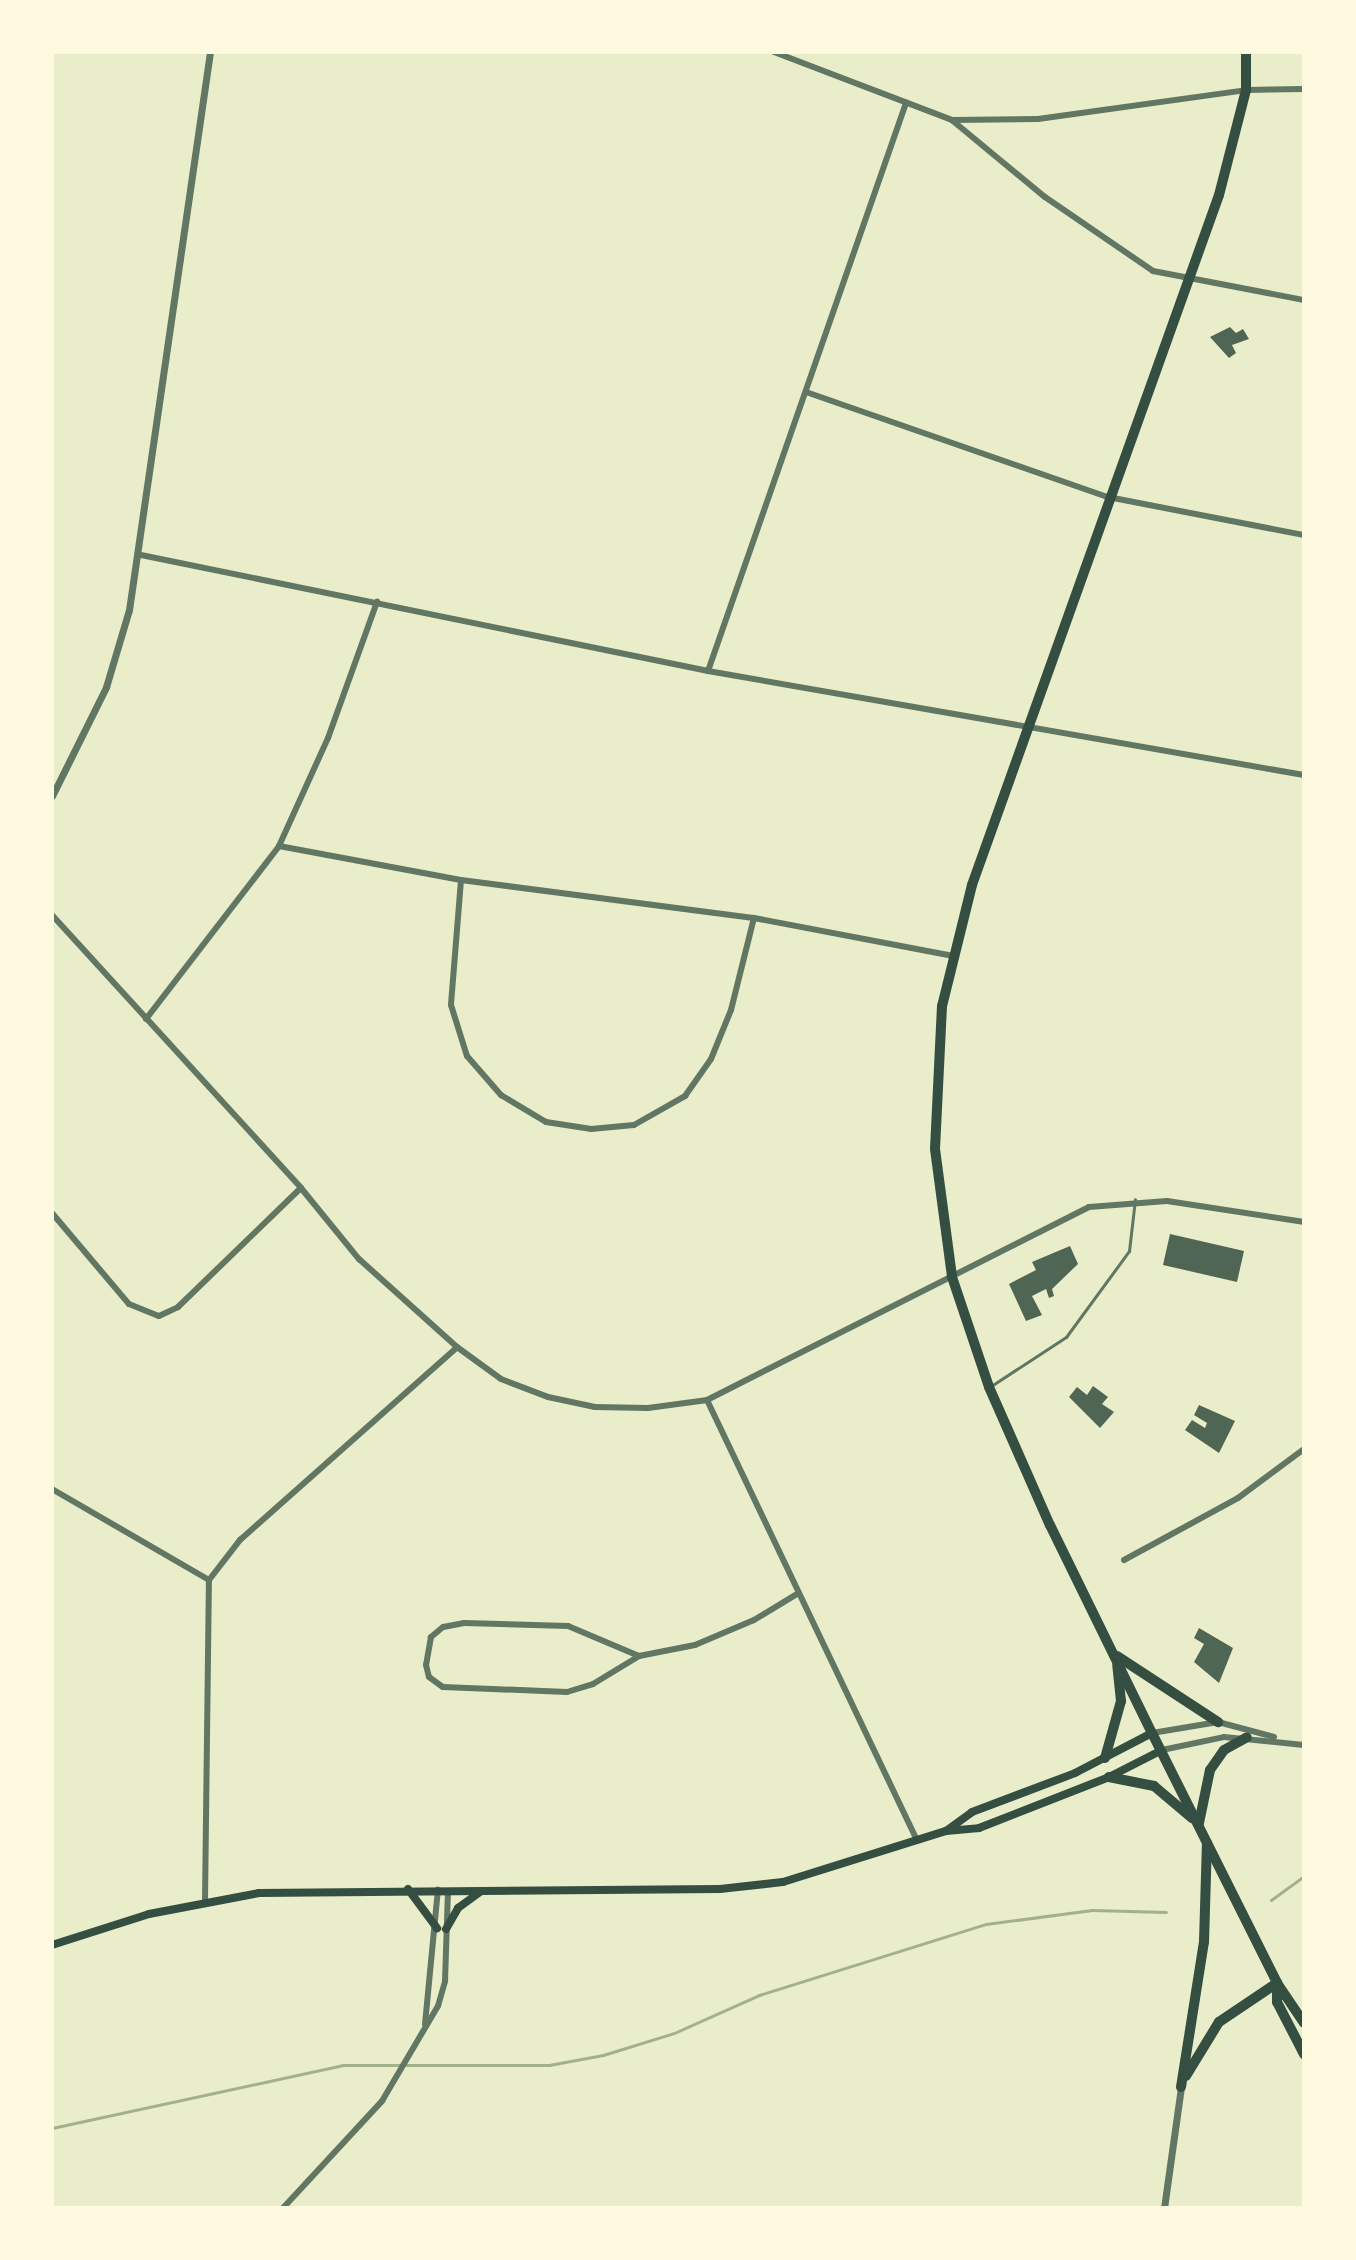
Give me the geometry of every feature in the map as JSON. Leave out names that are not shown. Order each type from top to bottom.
[{"type":"highway","points":[[1246,52],[1246,90],[1219,195],[1026,730],[953,956],[934,1092],[938,1194],[952,1277],[989,1387],[1152,1733],[1277,1983],[1304,2023]]},
{"type":"highway","points":[[1115,1655],[1218,1722]]},
{"type":"highway","points":[[1105,1758],[1121,1701],[1115,1655]]},
{"type":"highway","points":[[1199,1825],[1210,1770],[1224,1750],[1247,1737]]},
{"type":"highway","points":[[1109,1777],[1167,1792],[1199,1825]]},
{"type":"highway","points":[[1181,2087],[1204,1942],[1207,1842]]},
{"type":"highway","points":[[1277,1983],[1277,2002],[1304,2054]]},
{"type":"highway","points":[[1181,2087],[1199,2047],[1219,2022],[1277,1983]]},
{"type":"main road","points":[[52,1945],[205,1901],[289,1891],[754,1887],[814,1876],[946,1831],[972,1812],[1105,1758],[1152,1733]]},
{"type":"main road","points":[[946,1831],[979,1828],[1109,1777],[1162,1750]]},
{"type":"main road","points":[[408,1889],[442,1928],[458,1908],[485,1889]]},
{"type":"street","points":[[52,796],[111,676],[141,555],[210,52]]},
{"type":"street","points":[[774,52],[952,120],[1038,119],[1246,90],[1304,89]]},
{"type":"street","points":[[708,671],[906,103]]},
{"type":"street","points":[[952,120],[983,149],[1114,247],[1153,271],[1304,300]]},
{"type":"street","points":[[806,392],[1108,497],[1304,535]]},
{"type":"street","points":[[141,555],[708,671],[1026,730],[1304,775]]},
{"type":"street","points":[[146,1019],[279,846],[328,738],[377,602]]},
{"type":"street","points":[[279,846],[461,880],[754,918],[953,956]]},
{"type":"street","points":[[461,880],[451,1005],[467,1056],[501,1095],[546,1122],[591,1129],[634,1125],[685,1096],[711,1059],[731,1010],[754,918]]},
{"type":"street","points":[[52,915],[301,1188],[359,1259],[457,1347],[501,1379],[595,1407],[648,1408],[707,1400],[1089,1207],[1135,1199],[1304,1222]]},
{"type":"street","points":[[52,1213],[129,1304],[159,1316],[178,1307],[301,1188]]},
{"type":"street","points":[[205,1901],[209,1580],[240,1540],[457,1347]]},
{"type":"street","points":[[707,1400],[917,1842]]},
{"type":"street","points":[[1124,1560],[1238,1498],[1304,1449]]},
{"type":"street","points":[[52,1489],[209,1580]]},
{"type":"street","points":[[639,1656],[568,1626],[464,1623],[443,1627],[431,1637],[426,1665],[429,1677],[443,1687],[567,1692],[593,1684],[639,1656],[695,1645],[797,1594]]},
{"type":"street","points":[[1152,1733],[1218,1722],[1304,1745]]},
{"type":"street","points":[[1162,1750],[1201,1738],[1247,1737],[1285,1741]]},
{"type":"street","points":[[283,2208],[402,2074],[424,2027],[438,2006],[445,1981],[443,1890]]},
{"type":"street","points":[[424,2027],[442,1928]]},
{"type":"street","points":[[1164,2208],[1181,2087]]},
{"type":"lane","points":[[989,1387],[1066,1337],[1129,1251],[1135,1199]]},
{"type":"building","points":[[1230,327],[1236,333],[1243,329],[1249,339],[1232,345],[1236,353],[1229,358],[1210,337]]},
{"type":"building","points":[[1170,1234],[1244,1251],[1237,1282],[1163,1265]]},
{"type":"building","points":[[1070,1246],[1078,1264],[1052,1289],[1054,1296],[1049,1298],[1046,1289],[1032,1296],[1042,1315],[1026,1321],[1009,1284],[1036,1270],[1032,1262]]},
{"type":"building","points":[[1093,1386],[1108,1397],[1102,1404],[1114,1412],[1100,1428],[1069,1397],[1077,1387],[1087,1395]]},
{"type":"building","points":[[1199,1405],[1235,1421],[1219,1453],[1185,1430],[1192,1420],[1205,1428],[1207,1423],[1194,1415]]},
{"type":"building","points":[[1199,1628],[1233,1648],[1219,1683],[1194,1662],[1204,1644],[1194,1638]]},
{"type":"waterway","points":[[1271,1900],[1304,1876]]},
{"type":"waterway","points":[[52,2128],[343,2065],[549,2065],[603,2055],[674,2033],[759,1995],[986,1924],[1092,1910],[1166,1912]]}]
